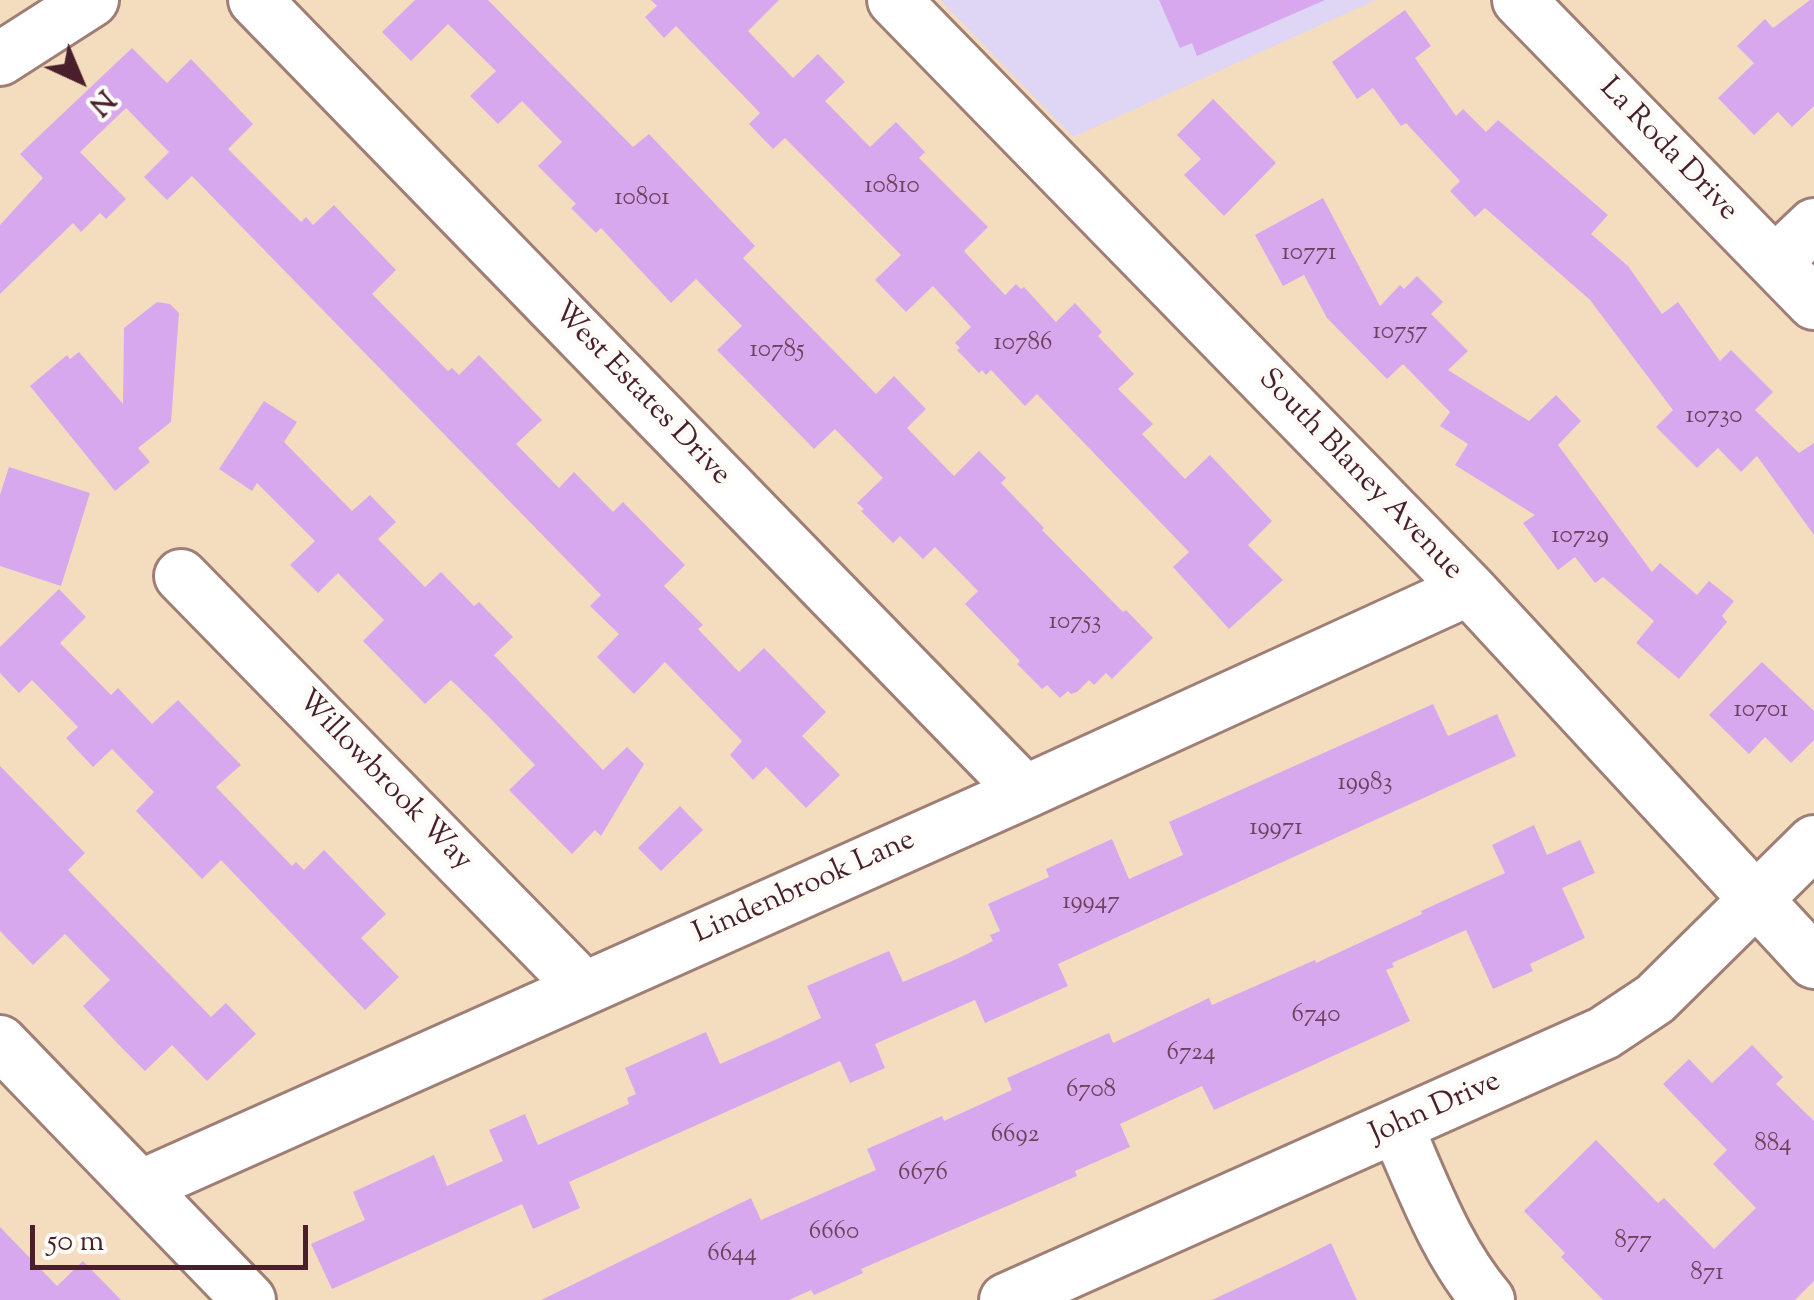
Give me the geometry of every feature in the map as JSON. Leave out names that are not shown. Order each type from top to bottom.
[{"type":"street","points":[[0,59],[92,0]]},
{"type":"street","name":"West Estates Drive","points":[[255,0],[1025,792]]},
{"type":"street","name":"South Blaney Avenue","points":[[894,0],[1469,589],[1814,962]]},
{"type":"street","name":"La Roda Drive","points":[[1518,0],[1814,304]]},
{"type":"street","points":[[1775,262],[1814,225]]},
{"type":"street","name":"Willowbrook Way","points":[[181,576],[584,988]]},
{"type":"street","name":"Lindenbrook Lane","points":[[140,1187],[1469,589]]},
{"type":"street","name":"John Drive","points":[[1006,1300],[1572,1050],[1656,999],[1814,842]]},
{"type":"street","points":[[0,1042],[249,1300]]},
{"type":"street","points":[[1398,1128],[1446,1240],[1488,1300]]},
{"type":"shaded area","points":[[940,0],[1376,0],[1073,137]]},
{"type":"building","points":[[415,0],[488,0],[633,147],[649,134],[755,246],[743,258],[876,394],[894,376],[926,409],[907,428],[954,476],[979,451],[1006,478],[1001,483],[1042,530],[1153,638],[1112,679],[1106,673],[1094,685],[1089,680],[1077,692],[1068,691],[1060,698],[1047,685],[1042,689],[965,604],[978,591],[935,547],[923,559],[900,536],[893,543],[861,511],[864,509],[857,503],[883,478],[835,429],[814,449],[717,350],[742,326],[696,279],[671,303],[601,228],[596,233],[571,208],[576,204],[538,166],[562,142],[522,101],[498,124],[470,96],[496,71],[448,24],[411,61],[382,32]]},
{"type":"building","points":[[651,0],[779,0],[748,31],[793,78],[818,54],[845,82],[825,101],[870,147],[896,122],[925,152],[919,158],[988,227],[964,251],[1005,295],[1016,284],[1024,287],[1056,322],[1075,303],[1102,332],[1098,336],[1134,374],[1118,389],[1153,424],[1142,434],[1185,479],[1210,455],[1272,521],[1248,545],[1283,580],[1229,629],[1173,567],[1189,552],[1037,394],[1025,406],[991,370],[986,375],[982,370],[979,373],[957,350],[960,348],[955,343],[971,327],[933,286],[906,312],[875,280],[901,255],[785,138],[773,149],[749,124],[760,113],[676,26],[664,38],[645,17],[657,6]]},
{"type":"building","points":[[1159,0],[1325,0],[1197,56],[1192,43],[1180,48]]},
{"type":"building","points":[[1814,0],[1814,106],[1792,127],[1778,112],[1754,135],[1718,98],[1754,63],[1737,46],[1765,19],[1773,28]]},
{"type":"building","points":[[1405,10],[1431,46],[1415,58],[1456,116],[1463,109],[1486,132],[1498,120],[1608,215],[1591,234],[1628,266],[1662,314],[1678,302],[1720,361],[1731,350],[1773,392],[1755,410],[1799,453],[1814,443],[1814,535],[1757,456],[1741,472],[1718,448],[1697,468],[1656,427],[1673,410],[1590,300],[1485,208],[1475,217],[1450,191],[1460,181],[1406,123],[1401,126],[1373,88],[1357,99],[1332,62]]},
{"type":"building","points":[[132,48],[167,83],[191,59],[253,124],[228,149],[301,222],[306,217],[313,225],[334,205],[396,270],[372,294],[448,371],[452,368],[459,375],[479,355],[542,420],[516,444],[559,488],[574,472],[613,512],[623,502],[685,565],[664,586],[703,625],[698,629],[739,672],[764,648],[826,712],[802,736],[840,775],[806,808],[766,767],[753,780],[730,755],[742,741],[665,662],[634,694],[597,657],[619,634],[590,606],[601,595],[192,176],[167,200],[144,177],[169,152],[126,108],[80,152],[126,199],[106,219],[100,213],[81,232],[73,223],[0,294],[0,225],[43,178],[20,154]]},
{"type":"building","points":[[1213,99],[1276,163],[1224,216],[1184,175],[1201,159],[1177,135]]},
{"type":"building","points":[[1323,198],[1380,306],[1400,285],[1404,289],[1417,276],[1443,302],[1431,314],[1468,351],[1448,370],[1529,421],[1556,395],[1581,421],[1558,445],[1652,572],[1660,563],[1697,595],[1709,581],[1734,601],[1722,616],[1727,622],[1679,679],[1636,643],[1654,621],[1603,577],[1595,583],[1575,557],[1558,570],[1523,523],[1535,515],[1455,465],[1468,444],[1440,426],[1450,412],[1403,364],[1387,379],[1327,318],[1304,275],[1283,286],[1255,235]]},
{"type":"building","points":[[157,302],[170,304],[179,313],[171,422],[138,448],[150,462],[115,491],[30,386],[67,355],[70,359],[79,352],[123,404],[124,328]]},
{"type":"building","points":[[264,401],[297,422],[284,442],[352,511],[370,495],[396,522],[378,539],[425,587],[441,572],[474,606],[479,602],[513,637],[494,655],[603,770],[627,747],[644,764],[601,836],[595,830],[572,854],[509,790],[535,765],[489,717],[451,680],[425,704],[363,641],[384,620],[338,573],[318,593],[290,565],[315,541],[257,483],[252,491],[219,469]]},
{"type":"building","points":[[9,467],[90,493],[61,586],[0,566],[0,495]]},
{"type":"building","points":[[59,589],[86,617],[60,643],[111,695],[118,688],[152,724],[178,700],[241,765],[216,787],[292,866],[296,862],[304,870],[324,850],[386,914],[361,938],[399,977],[365,1010],[221,860],[202,879],[136,811],[154,792],[112,749],[93,767],[66,738],[78,727],[32,680],[19,693],[0,673],[0,647]]},
{"type":"building","points":[[1762,662],[1814,711],[1814,740],[1791,763],[1765,737],[1749,754],[1709,715]]},
{"type":"building","points":[[1433,704],[1448,736],[1497,714],[1516,756],[1058,964],[1068,986],[985,1023],[975,1000],[875,1044],[885,1068],[850,1083],[840,1061],[569,1182],[580,1208],[533,1229],[522,1204],[332,1289],[311,1244],[365,1220],[353,1192],[434,1155],[447,1186],[503,1161],[489,1130],[525,1114],[538,1145],[629,1104],[627,1098],[636,1094],[625,1068],[706,1032],[720,1064],[777,1039],[821,1018],[807,986],[889,951],[903,982],[959,958],[993,941],[990,935],[1000,931],[988,904],[1049,877],[1046,869],[1112,839],[1129,879],[1183,855],[1169,822]]},
{"type":"building","points":[[0,766],[85,853],[68,870],[211,1017],[226,1003],[256,1034],[207,1081],[172,1045],[145,1071],[118,1044],[83,1006],[110,980],[65,934],[33,965],[0,931]]},
{"type":"building","points":[[680,806],[703,830],[661,871],[638,848]]},
{"type":"building","points":[[1534,825],[1547,855],[1580,840],[1595,873],[1562,888],[1585,938],[1530,964],[1533,971],[1493,989],[1466,930],[1392,963],[1394,967],[1386,970],[1410,1021],[1214,1110],[1202,1086],[1120,1124],[1130,1147],[1075,1171],[1077,1176],[861,1269],[863,1273],[814,1295],[811,1290],[789,1300],[541,1300],[751,1198],[761,1220],[876,1170],[867,1149],[942,1116],[944,1121],[1012,1090],[1007,1078],[1109,1033],[1113,1043],[1209,998],[1212,1005],[1422,914],[1421,911],[1505,873],[1492,845]]},
{"type":"building","points":[[1752,1045],[1783,1077],[1776,1084],[1814,1121],[1814,1281],[1795,1300],[1603,1300],[1524,1211],[1596,1140],[1658,1203],[1664,1198],[1714,1249],[1756,1208],[1713,1164],[1727,1150],[1663,1084],[1689,1059],[1712,1083]]},
{"type":"building","points":[[0,1227],[57,1286],[83,1261],[121,1300],[0,1300]]},
{"type":"building","points":[[1331,1243],[1357,1300],[1212,1300],[1291,1263]]}]
